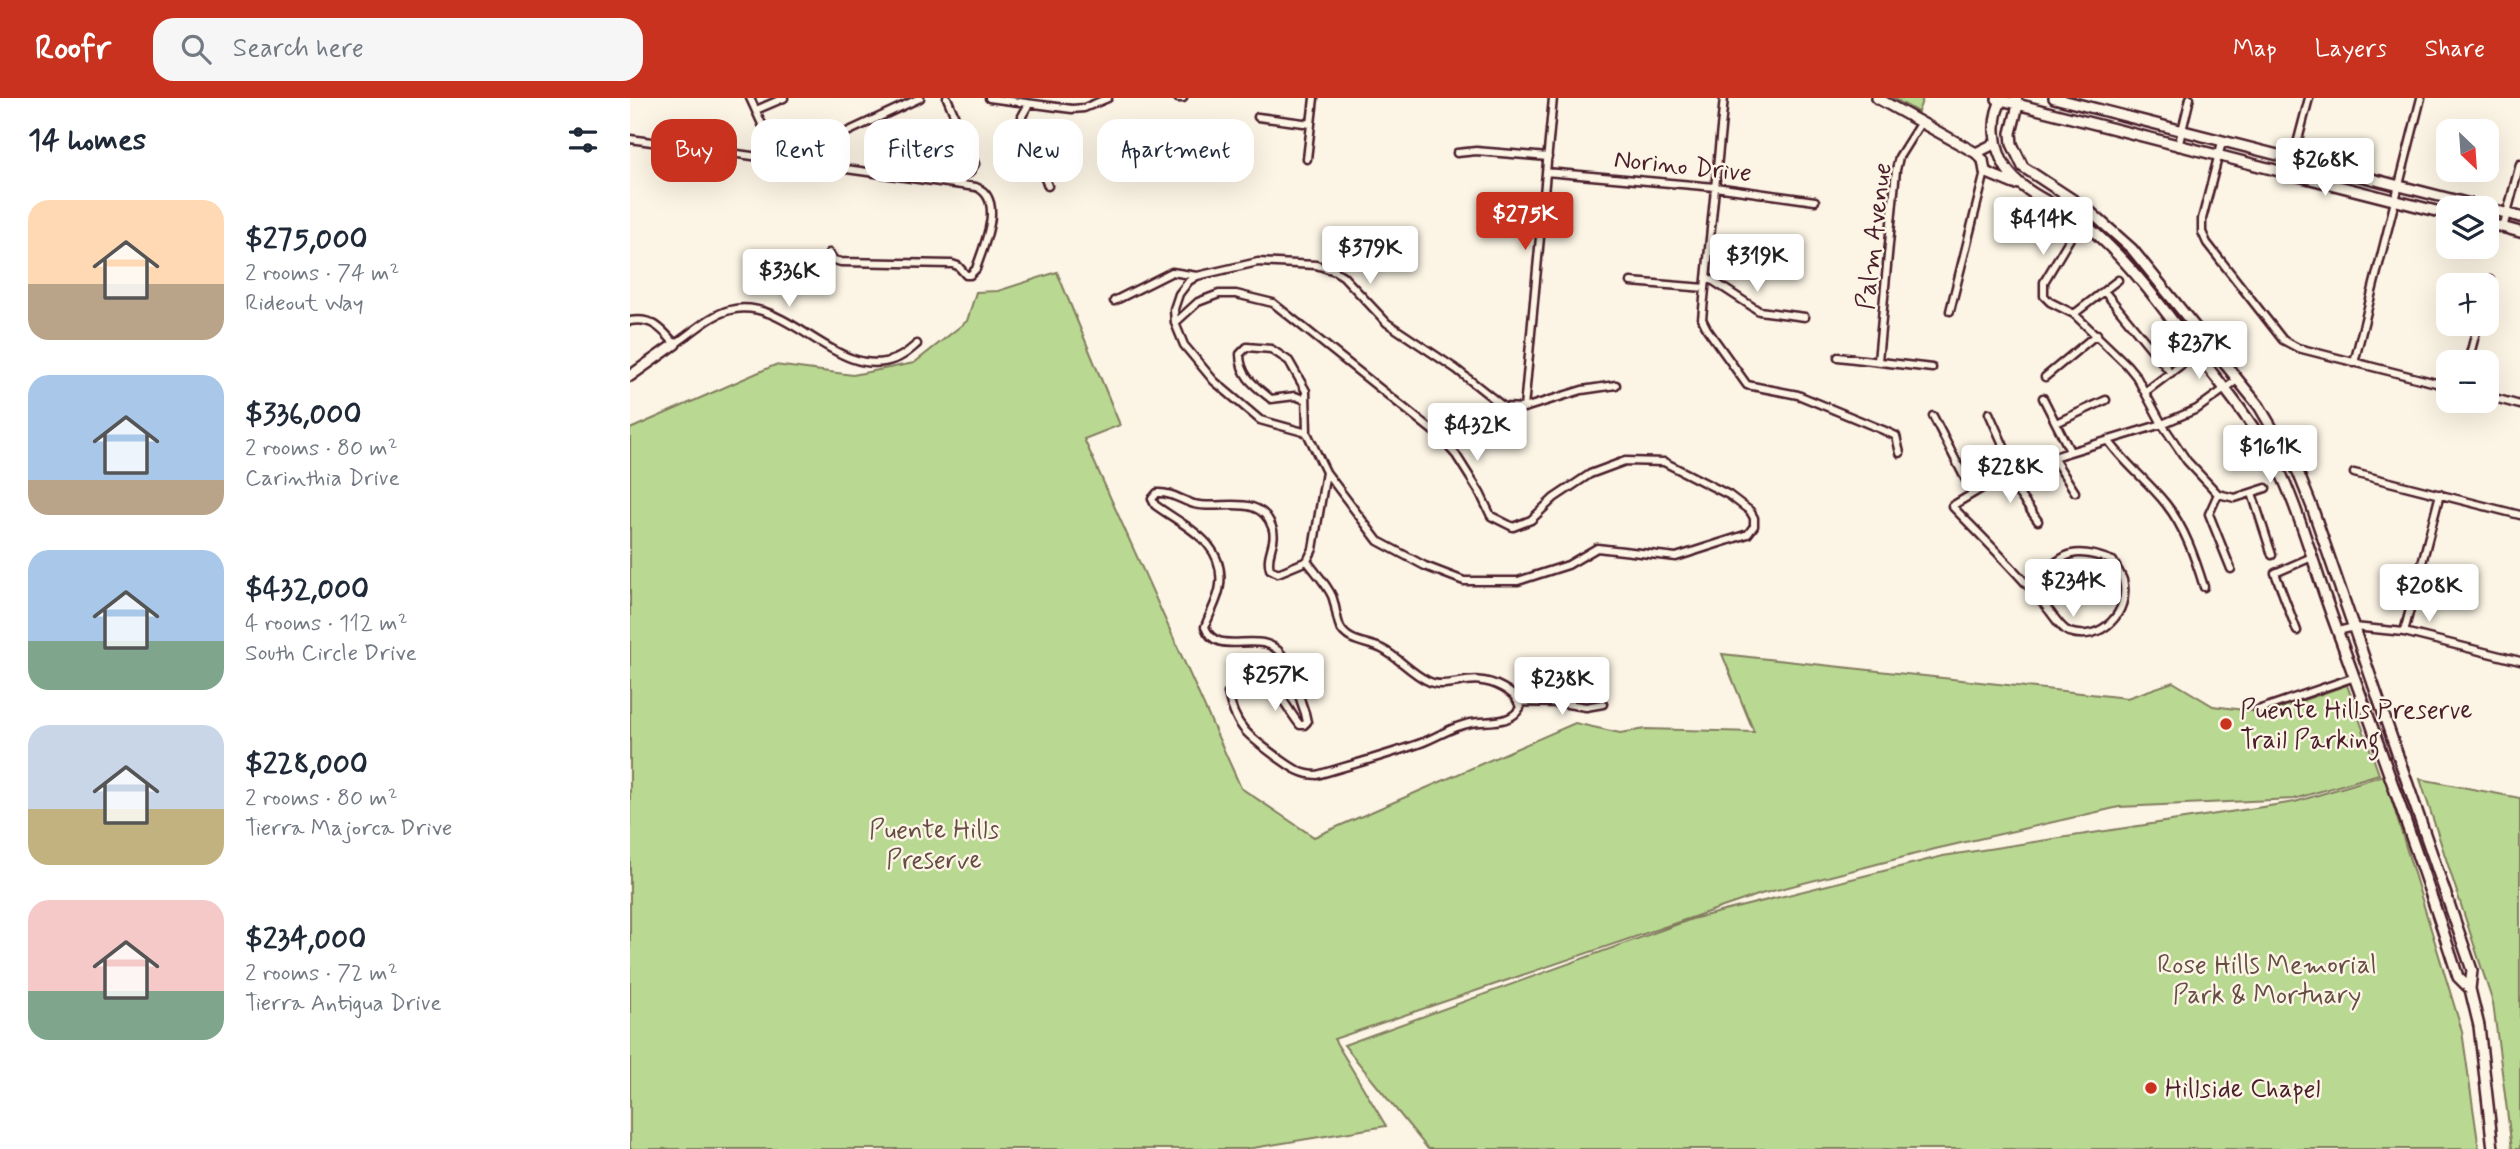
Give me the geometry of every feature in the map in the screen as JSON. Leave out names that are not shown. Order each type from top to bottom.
[{"type":"main road","points":[[1877,98],[1979,156],[1985,172],[2014,184],[2019,183]]},
{"type":"main road","points":[[2054,98],[2439,196]]},
{"type":"main road","points":[[2436,211],[2178,147],[2017,101],[2000,99],[1996,143],[2001,159],[2019,183],[2073,215],[2108,244],[2225,388],[2272,457],[2283,479],[2355,677],[2458,977],[2470,989]]},
{"type":"main road","points":[[2017,101],[2011,144],[2023,167],[2081,204],[2132,249],[2259,406],[2298,472],[2472,970],[2470,989],[2480,1039],[2493,1149]]},
{"type":"main road","points":[[1979,156],[1996,143]]},
{"type":"main road","points":[[2073,215],[2081,204]]},
{"type":"main road","points":[[2499,212],[2520,217]]},
{"type":"main road","points":[[2499,227],[2520,232]]},
{"type":"main road","points":[[630,376],[675,344]]},
{"type":"street","points":[[750,98],[774,148],[800,154],[920,98]]},
{"type":"street","points":[[756,110],[784,98]]},
{"type":"street","points":[[947,98],[975,164],[969,173],[947,183]]},
{"type":"street","points":[[989,98],[1078,109],[1108,98]]},
{"type":"street","points":[[1307,159],[1314,98]]},
{"type":"street","points":[[1524,408],[1553,98]]},
{"type":"street","points":[[1724,98],[1702,319],[1719,349],[1747,385],[1798,395],[1883,430],[1896,436],[1900,453]]},
{"type":"street","points":[[2178,147],[2190,98]]},
{"type":"street","points":[[2288,174],[2308,98]]},
{"type":"street","points":[[2354,363],[2421,98]]},
{"type":"street","points":[[1028,104],[1022,116],[1023,127],[1048,186]]},
{"type":"street","points":[[1258,117],[1311,124]]},
{"type":"street","name":"Palm Avenue","points":[[1878,361],[1896,170],[1899,158],[1921,122]]},
{"type":"street","points":[[630,139],[982,189],[992,211],[976,269],[972,274],[966,275],[951,264],[841,262],[834,260],[829,253]]},
{"type":"street","points":[[2222,142],[2202,219],[2202,232],[2207,243],[2283,340],[2298,348],[2436,383]]},
{"type":"street","points":[[1458,153],[1476,151],[1548,157]]},
{"type":"street","points":[[2503,228],[2520,164]]},
{"type":"street","name":"Norino Drive","points":[[1546,172],[1715,187],[1815,201]]},
{"type":"street","points":[[1950,311],[1985,172]]},
{"type":"street","points":[[2072,235],[2044,282],[2043,290],[2050,302],[2074,314],[2127,365],[2187,461],[2218,494],[2235,498],[2266,488]]},
{"type":"street","points":[[1114,301],[1172,272],[1197,276],[1258,262],[1315,265],[1343,275],[1387,323],[1456,369],[1499,405],[1510,409],[1524,408],[1582,390],[1616,385]]},
{"type":"street","points":[[1197,276],[1184,287],[1175,301],[1175,323],[1184,345],[1214,381],[1260,420],[1307,433]]},
{"type":"street","points":[[1707,277],[1759,311],[1805,317]]},
{"type":"street","points":[[2074,314],[2118,280]]},
{"type":"street","points":[[1631,282],[1705,288]]},
{"type":"street","points":[[2104,291],[2171,373]]},
{"type":"street","points":[[1175,323],[1198,302],[1219,293],[1236,294],[1273,303],[1438,435],[1468,474],[1491,516],[1513,527],[1531,520],[1554,498],[1590,474],[1625,461],[1664,463],[1729,495],[1750,511],[1754,526],[1748,534],[1676,557],[1597,548],[1568,565],[1518,581],[1464,581],[1425,566],[1378,541],[1326,472],[1307,433],[1306,390],[1289,361],[1271,349],[1247,347],[1240,354],[1240,364],[1248,380],[1271,399],[1295,396],[1306,400]]},
{"type":"street","points":[[630,321],[654,323],[675,344],[716,316],[741,309],[772,315],[860,362],[895,360],[918,344]]},
{"type":"street","points":[[2045,377],[2097,334]]},
{"type":"street","points":[[1838,357],[1932,368]]},
{"type":"street","points":[[2146,392],[2186,361]]},
{"type":"street","points":[[2029,586],[2067,554],[2090,552],[2113,561],[2123,580],[2124,597],[2116,615],[2106,628],[2086,635],[2066,631],[2029,586],[1952,506],[2014,469],[2162,424],[2197,409],[2237,380]]},
{"type":"street","points":[[2043,398],[2070,451]]},
{"type":"street","points":[[2499,399],[2520,405]]},
{"type":"street","points":[[2056,423],[2106,400]]},
{"type":"street","points":[[1989,413],[2014,469]]},
{"type":"street","points":[[1933,416],[1972,492]]},
{"type":"street","points":[[2108,440],[2121,459],[2166,504],[2190,544],[2204,587]]},
{"type":"street","points":[[2052,456],[2076,492]]},
{"type":"street","points":[[1307,561],[1330,593],[1340,626],[1347,635],[1381,649],[1426,681],[1442,685],[1475,679],[1486,680],[1513,694],[1520,708],[1516,714],[1504,720],[1472,722],[1454,727],[1421,743],[1317,775],[1299,772],[1252,740],[1232,711],[1228,693],[1235,682],[1247,676],[1264,680],[1275,688],[1300,725],[1307,722],[1283,656],[1273,646],[1264,643],[1228,643],[1213,640],[1208,635],[1205,627],[1220,587],[1220,561],[1209,543],[1155,505],[1152,499],[1157,492],[1165,492],[1200,505],[1249,505],[1258,509],[1273,528],[1274,540],[1267,561],[1270,569],[1278,573],[1307,561],[1313,549],[1326,472]]},
{"type":"street","points":[[2354,473],[2520,515]]},
{"type":"street","points":[[2004,474],[2038,521]]},
{"type":"street","points":[[2252,493],[2272,555]]},
{"type":"street","points":[[2218,494],[2209,514],[2231,569]]},
{"type":"street","points":[[2404,632],[2440,494]]},
{"type":"street","points":[[2297,631],[2275,573],[2312,557]]},
{"type":"street","points":[[2338,631],[2354,626],[2404,632],[2520,661]]},
{"type":"street","points":[[2258,710],[2355,677]]},
{"type":"street","points":[[1518,702],[1562,703],[1586,707],[1603,704]]},
{"type":"green space","points":[[1893,98],[1923,98],[1918,112]]},
{"type":"green space","name":"Puente Hills Preserve","points":[[1057,272],[1120,425],[1084,439],[1241,788],[1314,837],[1575,723],[1620,733],[1646,729],[1754,732],[1722,654],[2127,698],[2173,682],[2213,706],[2267,713],[2347,685],[2379,774],[2294,799],[2119,807],[1935,849],[1761,894],[1334,1039],[1386,1126],[1247,1149],[630,1149],[630,429],[775,365],[853,375],[914,363],[967,321],[976,292],[998,291]]},
{"type":"green space","name":"Rose Hills Memorial Park & Mortuary","points":[[2384,775],[2462,1031],[2479,1149],[1428,1149],[1344,1045],[1692,919],[1943,856],[2295,802]]},
{"type":"green space","points":[[2420,779],[2520,798],[2520,1149],[2512,1149],[2493,1003]]},
{"type":"place","name":"Puente Hills Preserve Trail Parking","points":[[2226,724]]},
{"type":"place","name":"Hillside Chapel","points":[[2151,1088]]}]
